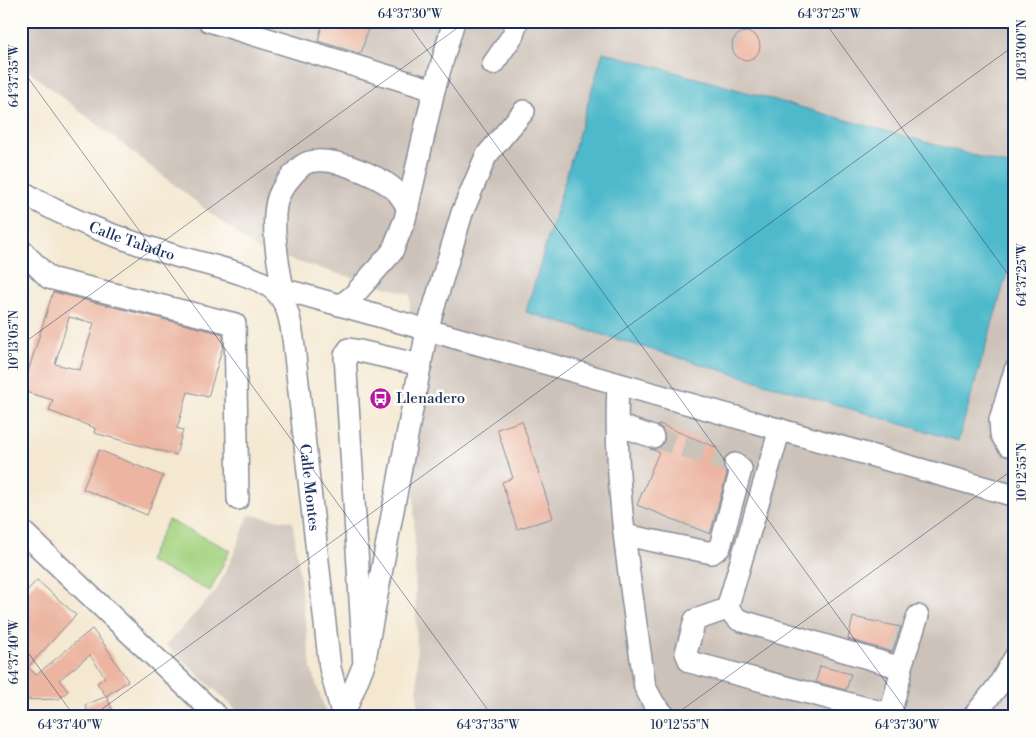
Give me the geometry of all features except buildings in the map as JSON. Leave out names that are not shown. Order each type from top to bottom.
[{"type":"street","points":[[210,21],[434,90]]},
{"type":"street","points":[[341,305],[354,295],[392,252],[408,208],[434,90],[454,21]]},
{"type":"street","points":[[493,64],[513,35],[517,21]]},
{"type":"street","points":[[343,716],[364,664],[427,330],[462,213],[486,156],[524,111]]},
{"type":"street","points":[[408,208],[395,189],[346,164],[319,160],[303,164],[280,192],[274,219],[277,260],[266,283],[1015,496]]},
{"type":"street","name":"Calle Taladro","points":[[21,191],[64,214],[127,240],[266,283]]},
{"type":"street","points":[[21,250],[50,278],[235,324],[238,500]]},
{"type":"street","name":"Calle Montes","points":[[266,283],[285,303],[290,317],[330,668],[343,716]]},
{"type":"street","points":[[364,664],[345,355],[349,350],[355,350],[421,365]]},
{"type":"street","points":[[1015,370],[1000,420],[1001,434],[1008,445],[1015,448]]},
{"type":"street","points":[[618,384],[620,502],[645,687],[654,704],[666,717]]},
{"type":"street","points":[[618,425],[653,437]]},
{"type":"street","points":[[727,608],[780,428]]},
{"type":"street","points":[[625,535],[712,553],[716,551],[720,547],[741,469],[735,464]]},
{"type":"street","points":[[21,530],[218,717]]},
{"type":"street","points":[[727,608],[739,620],[900,669]]},
{"type":"street","points":[[727,608],[695,620],[686,653],[690,662],[885,714],[892,707],[901,672],[900,669],[918,616]]},
{"type":"street","points":[[973,717],[998,686],[1015,657]]},
{"type":"shaded area","points":[[21,21],[1015,21],[1015,717],[418,717],[410,294],[259,251],[21,65]]},
{"type":"shaded area","points":[[249,515],[293,522],[311,668],[327,717],[244,717],[166,645],[216,591]]},
{"type":"green space","points":[[168,520],[230,550],[210,591],[148,561]]},
{"type":"water","points":[[603,52],[1015,167],[1015,246],[958,441],[526,312]]},
{"type":"tunnel","points":[[653,437],[735,464]]},
{"type":"place","name":"Llenadero","points":[[380,398]]}]
